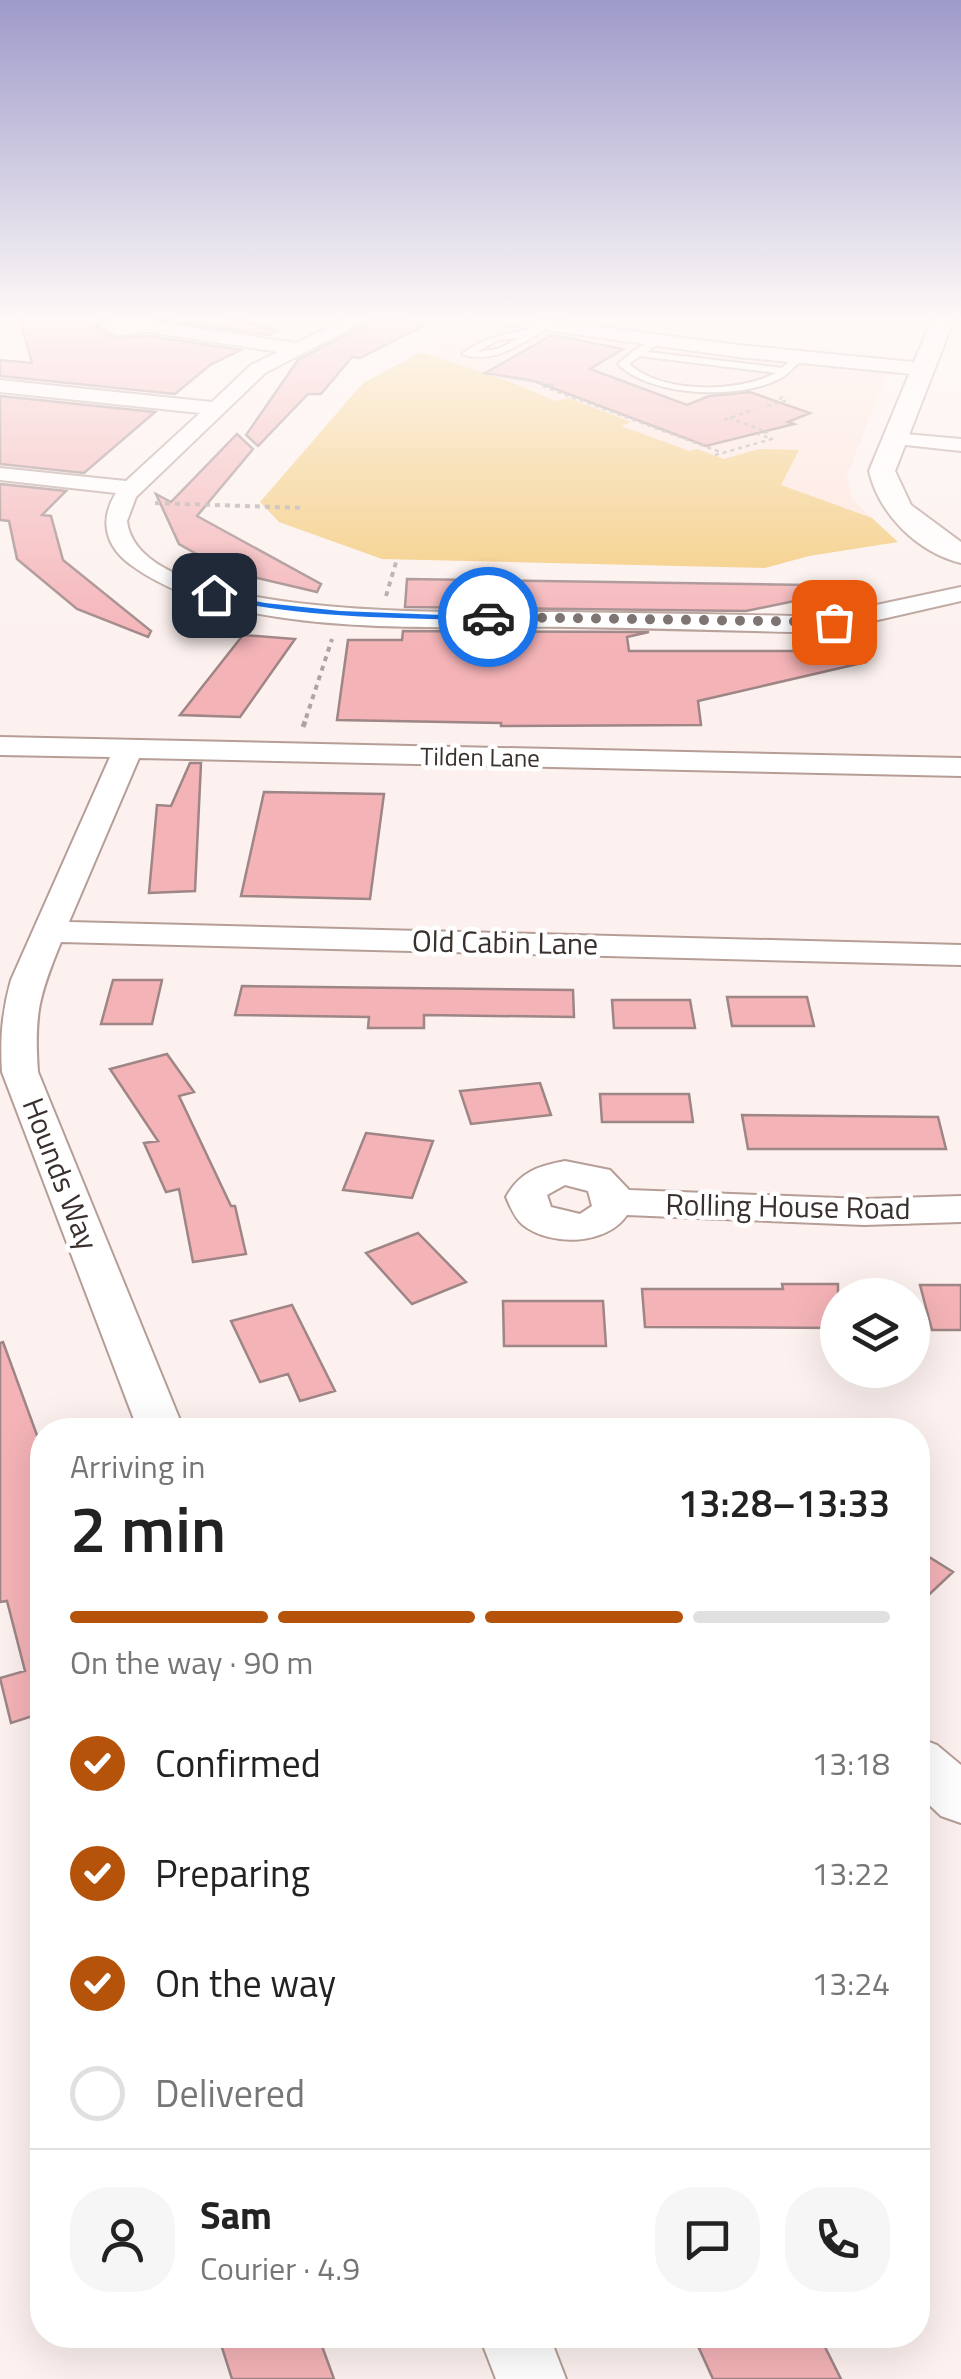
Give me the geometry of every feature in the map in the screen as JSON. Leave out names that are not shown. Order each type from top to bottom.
[{"type":"street","points":[[197,425],[125,495],[114,524],[121,543],[146,568],[238,601],[340,614],[793,624],[834,622],[961,594]]},
{"type":"street","points":[[900,425],[882,471],[894,503],[927,535],[961,554]]},
{"type":"street","points":[[894,440],[961,445]]},
{"type":"street","points":[[0,474],[125,495]]},
{"type":"street","name":"Tilden Lane","points":[[0,746],[961,768]]},
{"type":"street","name":"Hounds Way","points":[[128,749],[28,980],[17,1021],[20,1072],[156,1418]]},
{"type":"street","name":"Old Cabin Lane","points":[[48,932],[961,955]]},
{"type":"street","name":"Rolling House Road","points":[[614,1202],[864,1212],[961,1209]]},
{"type":"street","points":[[930,1772],[961,1800]]},
{"type":"street","points":[[519,2348],[531,2379]]},
{"type":"path","points":[[647,425],[723,453]]},
{"type":"path","points":[[715,455],[772,440],[758,434],[767,432],[749,425]]},
{"type":"path","points":[[125,495],[304,508]]},
{"type":"path","points":[[382,615],[397,559]]},
{"type":"path","points":[[294,752],[340,614]]},
{"type":"shaded area","points":[[327,425],[623,425],[690,451],[697,449],[724,459],[759,449],[799,450],[781,485],[872,518],[898,542],[809,556],[765,568],[382,559],[279,522],[260,502]]},
{"type":"shaded area","points":[[619,425],[867,425],[847,475],[852,499],[873,519]]},
{"type":"building","points":[[0,425],[140,425],[84,473],[0,464]]},
{"type":"building","points":[[253,425],[278,425],[258,446],[246,435]]},
{"type":"building","points":[[650,425],[790,425],[706,446]]},
{"type":"building","points":[[237,434],[253,449],[197,516],[321,584],[317,592],[227,571],[179,544],[156,494],[171,502]]},
{"type":"building","points":[[0,484],[66,491],[42,515],[51,516],[63,560],[151,631],[148,637],[77,609],[17,559],[9,521],[0,520]]},
{"type":"building","points":[[407,579],[807,585],[809,598],[746,611],[405,607]]},
{"type":"building","points":[[403,631],[649,632],[627,637],[629,651],[864,651],[866,662],[698,701],[701,725],[501,726],[337,720],[348,640],[402,640]]},
{"type":"building","points":[[243,635],[295,639],[240,717],[180,715]]},
{"type":"building","points":[[190,763],[201,763],[195,891],[149,893],[157,805],[171,806]]},
{"type":"building","points":[[264,792],[384,794],[370,899],[241,896]]},
{"type":"building","points":[[113,980],[162,980],[152,1024],[101,1024]]},
{"type":"building","points":[[242,986],[573,990],[574,1017],[424,1015],[424,1028],[368,1028],[369,1017],[235,1015]]},
{"type":"building","points":[[727,997],[807,997],[814,1026],[732,1026]]},
{"type":"building","points":[[612,1000],[690,1000],[695,1028],[614,1028]]},
{"type":"building","points":[[167,1054],[194,1092],[179,1096],[231,1206],[235,1206],[246,1254],[193,1262],[179,1189],[166,1192],[144,1143],[158,1141],[110,1069]]},
{"type":"building","points":[[540,1083],[551,1115],[471,1124],[460,1091]]},
{"type":"building","points":[[600,1094],[689,1094],[693,1122],[602,1122]]},
{"type":"building","points":[[742,1115],[938,1117],[946,1149],[748,1149]]},
{"type":"building","points":[[366,1133],[433,1141],[412,1198],[343,1190]]},
{"type":"building","points":[[418,1233],[466,1282],[412,1304],[366,1253]]},
{"type":"building","points":[[782,1284],[820,1284],[820,1328],[645,1327],[642,1289],[783,1289]]},
{"type":"building","points":[[930,1285],[961,1285],[961,1330],[932,1330]]},
{"type":"building","points":[[503,1301],[603,1301],[606,1346],[504,1346]]},
{"type":"building","points":[[292,1305],[335,1391],[300,1401],[288,1374],[260,1382],[231,1321]]},
{"type":"building","points":[[3,1342],[31,1418],[30,1717],[11,1723],[0,1678],[25,1671],[7,1601],[0,1602]]},
{"type":"building","points":[[930,1558],[953,1572],[930,1594]]},
{"type":"building","points":[[222,2348],[323,2348],[334,2379],[232,2379]]},
{"type":"building","points":[[699,2348],[826,2348],[841,2379],[713,2379]]},
{"type":"way so far","points":[[488,617],[834,622]]},
{"type":"route","points":[[214,595],[290,610],[488,617]]}]
